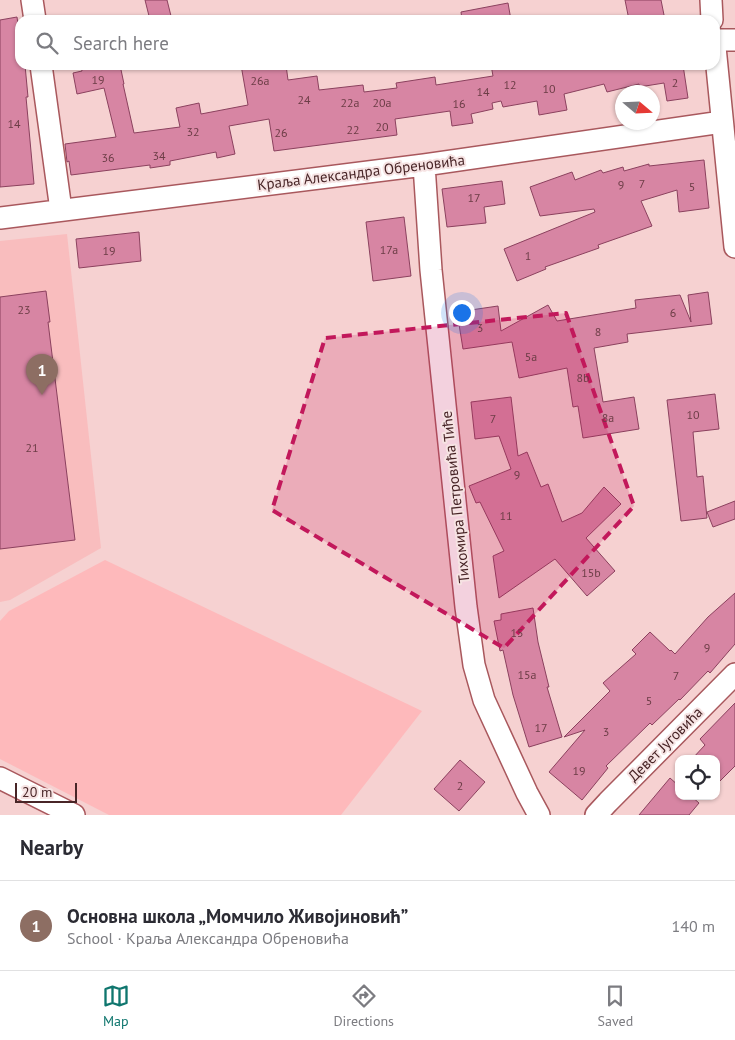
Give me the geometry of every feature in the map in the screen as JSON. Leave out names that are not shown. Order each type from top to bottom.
[{"type":"street","points":[[32,0],[34,15]]},
{"type":"street","points":[[710,0],[712,15]]},
{"type":"street","points":[[720,40],[735,40]]},
{"type":"street","points":[[42,70],[61,210]]},
{"type":"street","points":[[717,70],[735,248]]},
{"type":"street","name":"Краља Александра Обреновића","points":[[0,218],[424,165],[722,122]]},
{"type":"street","name":"Тихомира Петровића Тиће","points":[[424,165],[431,270],[474,665],[484,700],[539,815]]},
{"type":"street","name":"Девет Југовића","points":[[596,815],[735,674]]},
{"type":"street","points":[[0,778],[74,815]]},
{"type":"highlighted area","points":[[566,313],[634,506],[504,648],[272,510],[325,338]]},
{"type":"shaded area","points":[[67,234],[101,548],[10,600],[0,602],[0,241]]},
{"type":"shaded area","points":[[105,560],[422,711],[341,815],[109,815],[0,759],[0,621],[9,611]]},
{"type":"building","points":[[145,0],[167,0],[171,15],[149,15]]},
{"type":"building","points":[[625,0],[661,0],[664,15],[628,15]]},
{"type":"building","points":[[508,3],[510,15],[461,15],[461,12]]},
{"type":"building","points":[[15,17],[15,70],[25,70],[34,184],[0,187],[0,20]]},
{"type":"building","points":[[82,70],[121,70],[134,133],[180,127],[176,108],[199,103],[201,114],[248,105],[242,70],[287,70],[288,80],[317,76],[319,90],[363,85],[364,92],[397,88],[396,83],[435,77],[436,85],[493,76],[492,70],[684,70],[688,98],[667,101],[664,83],[615,85],[615,90],[607,92],[604,84],[564,94],[567,110],[539,115],[537,101],[503,107],[501,101],[492,103],[493,109],[471,114],[473,123],[452,126],[450,111],[395,119],[397,135],[274,151],[269,119],[229,126],[235,154],[217,158],[216,152],[170,161],[170,165],[150,168],[150,165],[71,175],[65,144],[116,137],[104,88],[77,94],[73,73]]},
{"type":"building","points":[[704,160],[709,208],[679,212],[677,190],[641,201],[652,226],[598,245],[599,248],[545,267],[546,269],[517,281],[504,249],[595,212],[594,209],[540,216],[530,187],[572,172],[575,180],[601,170],[603,173],[623,167],[624,171],[649,164],[649,166]]},
{"type":"building","points":[[502,181],[505,204],[484,207],[486,223],[447,227],[442,189]]},
{"type":"building","points":[[404,217],[411,276],[373,281],[366,222]]},
{"type":"building","points":[[139,232],[141,261],[79,268],[76,239]]},
{"type":"building","points":[[46,291],[50,322],[48,322],[75,540],[0,549],[0,297]]},
{"type":"building","points":[[708,292],[712,324],[627,334],[628,342],[594,348],[603,402],[634,397],[639,429],[583,438],[578,406],[573,407],[567,368],[519,378],[512,342],[463,349],[457,312],[498,306],[501,331],[548,305],[557,321],[636,308],[635,300],[680,295],[691,322],[688,295]]},
{"type":"building","points":[[715,394],[719,429],[693,432],[697,477],[703,476],[707,518],[681,521],[667,400]]},
{"type":"building","points":[[511,397],[518,456],[527,452],[541,487],[548,484],[562,522],[582,513],[604,487],[621,504],[586,538],[615,571],[587,596],[555,559],[499,598],[493,556],[504,551],[480,502],[476,503],[469,486],[511,469],[499,436],[475,439],[471,402]]},
{"type":"building","points":[[735,501],[735,519],[713,527],[707,512]]},
{"type":"building","points":[[735,593],[735,644],[710,673],[708,671],[680,700],[652,725],[650,723],[606,766],[608,768],[582,800],[549,772],[585,730],[564,737],[610,691],[603,683],[636,654],[632,650],[650,632],[675,654],[708,617]]},
{"type":"building","points":[[533,608],[538,642],[549,687],[547,687],[562,737],[529,747],[513,695],[503,650],[500,651],[494,621],[501,620],[501,614]]},
{"type":"building","points":[[735,703],[735,766],[720,781],[720,755],[696,755],[705,745],[700,739]]},
{"type":"building","points":[[460,760],[485,782],[459,811],[434,789]]},
{"type":"building","points":[[670,778],[675,782],[675,800],[696,800],[699,803],[689,815],[639,815]]},
{"type":"place","name":"Основна школа „Момчило Живојиновић”","points":[[42,395]]}]
